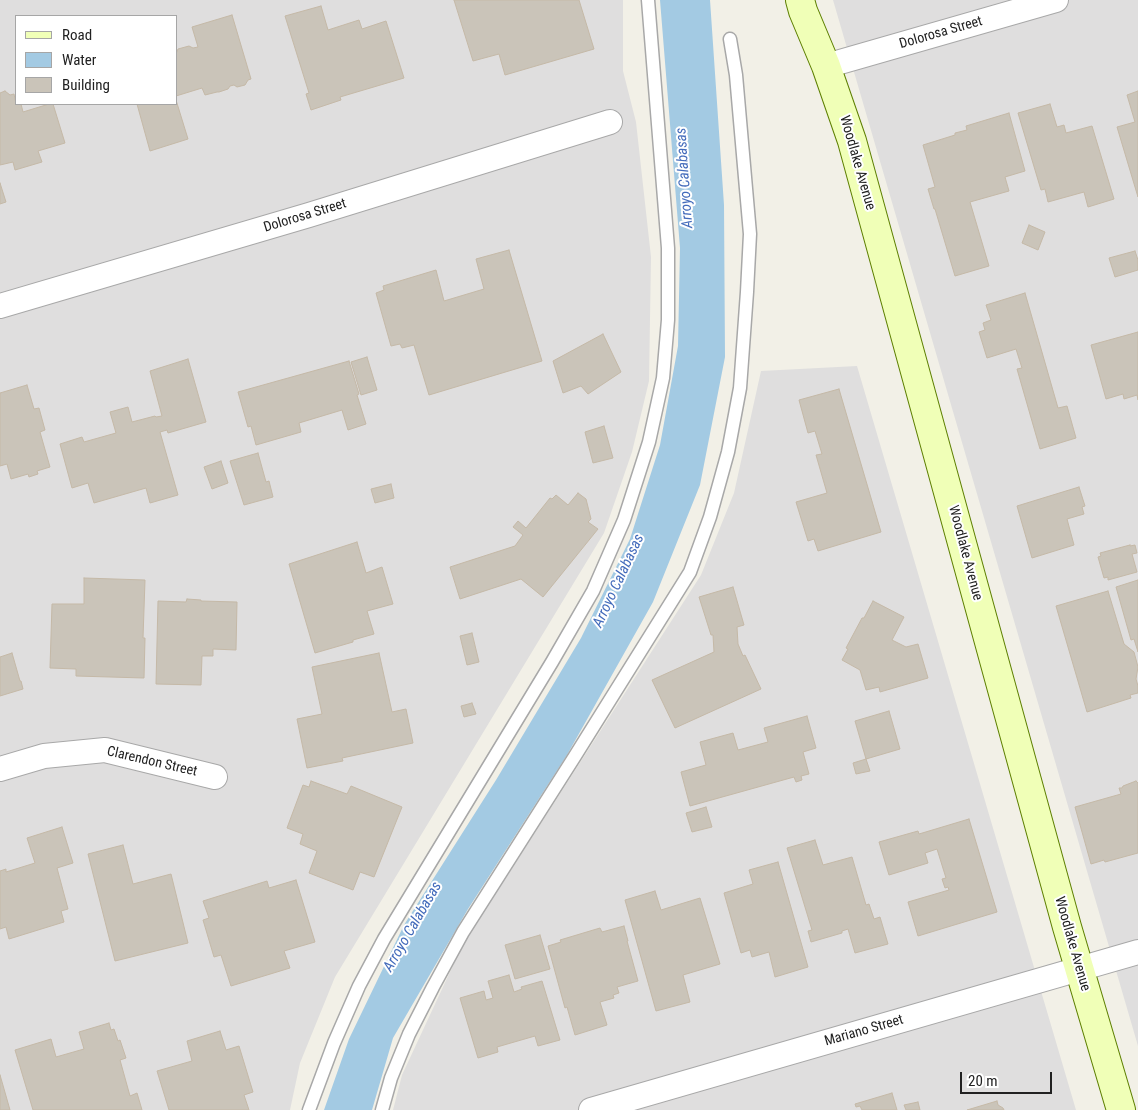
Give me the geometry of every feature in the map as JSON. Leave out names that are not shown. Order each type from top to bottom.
[{"type":"street","name":"Woodlake Avenue","points":[[800,0],[826,66],[852,141],[1067,927],[1121,1110]]},
{"type":"street","name":"Dolorosa Street","points":[[826,66],[1056,0]]},
{"type":"street","name":"Dolorosa Street","points":[[0,306],[300,218],[610,122]]},
{"type":"street","name":"Clarendon Street","points":[[0,769],[44,756],[105,750],[216,777]]},
{"type":"street","name":"Mariano Street","points":[[591,1110],[1138,952]]},
{"type":"lane","points":[[309,1110],[334,1043],[359,986],[384,939],[593,591],[624,520],[649,442],[663,378],[668,320],[668,248],[648,0]]},
{"type":"lane","points":[[382,1110],[391,1078],[409,1034],[463,932],[690,572],[710,516],[728,452],[740,388],[748,292],[750,234],[736,75],[730,39]]},
{"type":"shaded area","points":[[0,0],[623,0],[623,71],[636,122],[651,257],[649,381],[632,452],[604,533],[335,977],[300,1063],[290,1110],[0,1110]]},
{"type":"shaded area","points":[[833,0],[1138,0],[1138,1046]]},
{"type":"shaded area","points":[[857,366],[1076,1110],[393,1110],[402,1075],[463,944],[701,575],[734,493],[761,371]]},
{"type":"water","name":"Arroyo Calabasas","points":[[660,0],[710,0],[724,205],[725,357],[700,485],[653,602],[567,755],[468,909],[393,1038],[372,1110],[324,1110],[349,1039],[404,925],[496,780],[581,638],[630,539],[660,445],[678,346],[680,248]]},
{"type":"building","points":[[454,0],[579,0],[594,49],[505,75],[499,54],[473,61]]},
{"type":"building","points":[[321,6],[328,30],[359,20],[362,29],[386,21],[404,78],[340,97],[341,100],[311,110],[306,94],[309,93],[285,16]]},
{"type":"building","points":[[232,15],[251,79],[245,85],[230,86],[228,89],[219,92],[205,95],[202,88],[178,95],[178,49],[189,46],[193,48],[198,47],[192,27]]},
{"type":"building","points":[[5,91],[10,95],[14,94],[15,105],[21,105],[23,112],[46,105],[53,105],[65,143],[38,151],[42,162],[15,170],[13,162],[0,165],[0,93]]},
{"type":"building","points":[[1138,91],[1138,197],[1117,127],[1135,122],[1127,95]]},
{"type":"building","points":[[1050,104],[1057,127],[1064,125],[1066,133],[1092,126],[1114,199],[1088,207],[1084,192],[1048,202],[1045,189],[1041,190],[1018,113]]},
{"type":"building","points":[[137,105],[178,105],[188,139],[150,151]]},
{"type":"building","points":[[1009,113],[1025,171],[1005,177],[1009,191],[970,202],[989,266],[955,276],[928,189],[935,187],[923,145],[967,130],[966,126]]},
{"type":"building","points":[[0,183],[6,202],[0,204]]},
{"type":"building","points":[[1029,225],[1045,232],[1038,250],[1022,243]]},
{"type":"building","points":[[509,250],[542,361],[429,395],[414,345],[402,348],[400,344],[391,346],[376,293],[384,290],[383,286],[436,270],[444,301],[484,289],[476,259]]},
{"type":"building","points":[[1135,251],[1138,260],[1138,270],[1115,277],[1109,258]]},
{"type":"building","points":[[1025,293],[1058,408],[1067,406],[1076,438],[1040,449],[1017,369],[1022,368],[1016,349],[987,358],[979,332],[985,330],[983,323],[991,320],[986,305]]},
{"type":"building","points":[[1138,332],[1138,400],[1137,395],[1124,399],[1123,394],[1106,399],[1091,345]]},
{"type":"building","points":[[603,334],[621,372],[588,394],[581,386],[563,393],[553,361]]},
{"type":"building","points":[[367,357],[377,390],[361,395],[351,362]]},
{"type":"building","points":[[188,359],[206,422],[168,433],[167,430],[160,432],[178,495],[150,503],[146,488],[94,503],[88,483],[72,488],[60,444],[82,437],[84,442],[116,433],[110,412],[128,407],[132,422],[162,416],[150,371]]},
{"type":"building","points":[[349,361],[366,424],[348,430],[342,410],[299,423],[301,432],[256,445],[251,426],[248,427],[238,392]]},
{"type":"building","points":[[27,385],[34,409],[39,408],[45,430],[40,432],[50,467],[37,471],[38,474],[29,477],[28,474],[11,479],[7,464],[0,466],[0,393]]},
{"type":"building","points":[[839,389],[881,532],[818,551],[814,539],[808,541],[796,502],[827,493],[816,455],[822,454],[815,431],[808,433],[799,400]]},
{"type":"building","points":[[604,426],[613,458],[593,463],[585,432]]},
{"type":"building","points":[[258,453],[266,482],[269,481],[273,497],[244,505],[230,461]]},
{"type":"building","points":[[221,461],[228,483],[212,489],[204,467]]},
{"type":"building","points":[[391,484],[394,498],[375,503],[371,489]]},
{"type":"building","points":[[1079,487],[1085,506],[1082,507],[1084,514],[1067,519],[1074,545],[1032,558],[1017,506]]},
{"type":"building","points":[[578,493],[586,499],[591,519],[588,522],[598,529],[543,597],[521,579],[460,599],[450,567],[515,546],[523,535],[513,527],[518,521],[526,528],[550,498],[552,499],[556,495],[568,505]]},
{"type":"building","points":[[357,542],[366,573],[382,567],[393,604],[367,611],[374,634],[315,653],[289,564]]},
{"type":"building","points":[[1135,545],[1137,553],[1132,554],[1137,572],[1108,580],[1108,577],[1104,578],[1098,557],[1101,556],[1100,553]]},
{"type":"building","points":[[84,578],[145,580],[144,678],[76,676],[76,669],[50,668],[52,604],[84,604]]},
{"type":"building","points":[[1138,580],[1138,652],[1134,639],[1131,640],[1116,587]]},
{"type":"building","points":[[733,587],[744,625],[737,627],[738,644],[761,689],[675,728],[652,680],[714,652],[713,635],[711,635],[699,597]]},
{"type":"building","points":[[1108,591],[1124,644],[1134,652],[1138,667],[1136,679],[1138,693],[1130,695],[1131,698],[1087,712],[1056,606]]},
{"type":"building","points":[[187,599],[237,602],[236,650],[213,649],[213,656],[202,656],[201,685],[156,684],[158,601],[186,602]]},
{"type":"building","points":[[873,601],[904,617],[892,640],[906,647],[918,644],[928,678],[880,692],[879,687],[866,690],[860,670],[842,660],[848,649],[846,648]]},
{"type":"building","points":[[472,633],[479,662],[467,665],[460,636]]},
{"type":"building","points":[[12,653],[23,689],[0,696],[0,657]]},
{"type":"building","points":[[379,653],[392,712],[406,709],[413,743],[342,758],[343,761],[307,768],[297,719],[322,714],[312,667]]},
{"type":"building","points":[[472,703],[476,714],[464,717],[461,706]]},
{"type":"building","points":[[889,711],[900,749],[866,759],[855,721]]},
{"type":"building","points":[[807,716],[816,748],[803,752],[809,774],[801,776],[802,780],[796,782],[794,777],[690,806],[681,772],[706,765],[700,742],[733,733],[738,750],[768,742],[764,728]]},
{"type":"building","points":[[866,759],[870,771],[856,774],[853,763]]},
{"type":"building","points":[[311,781],[347,794],[351,786],[402,807],[374,877],[360,872],[353,890],[309,873],[317,851],[300,844],[303,834],[287,828],[303,785],[309,787]]},
{"type":"building","points":[[1136,781],[1138,783],[1138,853],[1091,864],[1075,807],[1121,794],[1119,788]]},
{"type":"building","points":[[706,807],[712,827],[692,832],[686,813]]},
{"type":"building","points":[[969,819],[997,912],[918,936],[908,902],[949,890],[948,887],[945,888],[942,879],[946,878],[937,849],[925,853],[928,863],[889,875],[879,842],[918,831],[919,834]]},
{"type":"building","points":[[62,827],[73,863],[57,868],[68,909],[61,911],[64,922],[9,939],[6,927],[0,929],[0,871],[6,869],[6,872],[35,863],[27,838]]},
{"type":"building","points":[[815,840],[823,865],[852,857],[866,905],[869,904],[874,919],[880,917],[888,944],[855,953],[848,929],[842,931],[842,933],[811,942],[808,931],[812,930],[787,848]]},
{"type":"building","points":[[123,845],[133,884],[171,874],[188,943],[115,961],[88,854]]},
{"type":"building","points":[[778,862],[808,967],[775,977],[769,952],[752,957],[750,950],[741,953],[724,893],[753,884],[749,870]]},
{"type":"building","points":[[296,880],[315,942],[284,951],[290,968],[231,986],[221,955],[214,957],[203,920],[209,918],[203,901],[267,881],[269,888]]},
{"type":"building","points":[[655,891],[661,910],[700,898],[720,964],[683,975],[690,1002],[656,1011],[625,900]]},
{"type":"building","points":[[624,926],[638,981],[617,987],[619,993],[613,995],[614,998],[600,1002],[607,1025],[575,1035],[567,1007],[565,1008],[548,946],[561,942],[560,940],[600,928],[602,932]]},
{"type":"building","points":[[540,935],[550,969],[515,979],[505,945]]},
{"type":"building","points":[[509,975],[514,992],[522,989],[521,987],[542,981],[560,1040],[538,1046],[535,1036],[497,1047],[498,1052],[478,1058],[460,998],[484,991],[486,1000],[493,998],[488,981]]},
{"type":"building","points":[[109,1023],[111,1030],[114,1029],[118,1041],[120,1040],[126,1058],[120,1060],[130,1096],[137,1093],[142,1110],[33,1110],[15,1050],[51,1039],[56,1057],[84,1049],[79,1032]]},
{"type":"building","points":[[220,1031],[226,1050],[239,1046],[253,1092],[244,1095],[249,1110],[169,1110],[157,1071],[192,1061],[187,1041]]},
{"type":"building","points":[[0,1075],[10,1110],[0,1110]]},
{"type":"building","points":[[892,1093],[897,1110],[862,1110],[860,1106],[856,1107],[855,1104]]},
{"type":"building","points":[[997,1101],[998,1105],[1004,1110],[967,1110]]},
{"type":"building","points":[[918,1102],[920,1110],[906,1110],[904,1105]]}]
